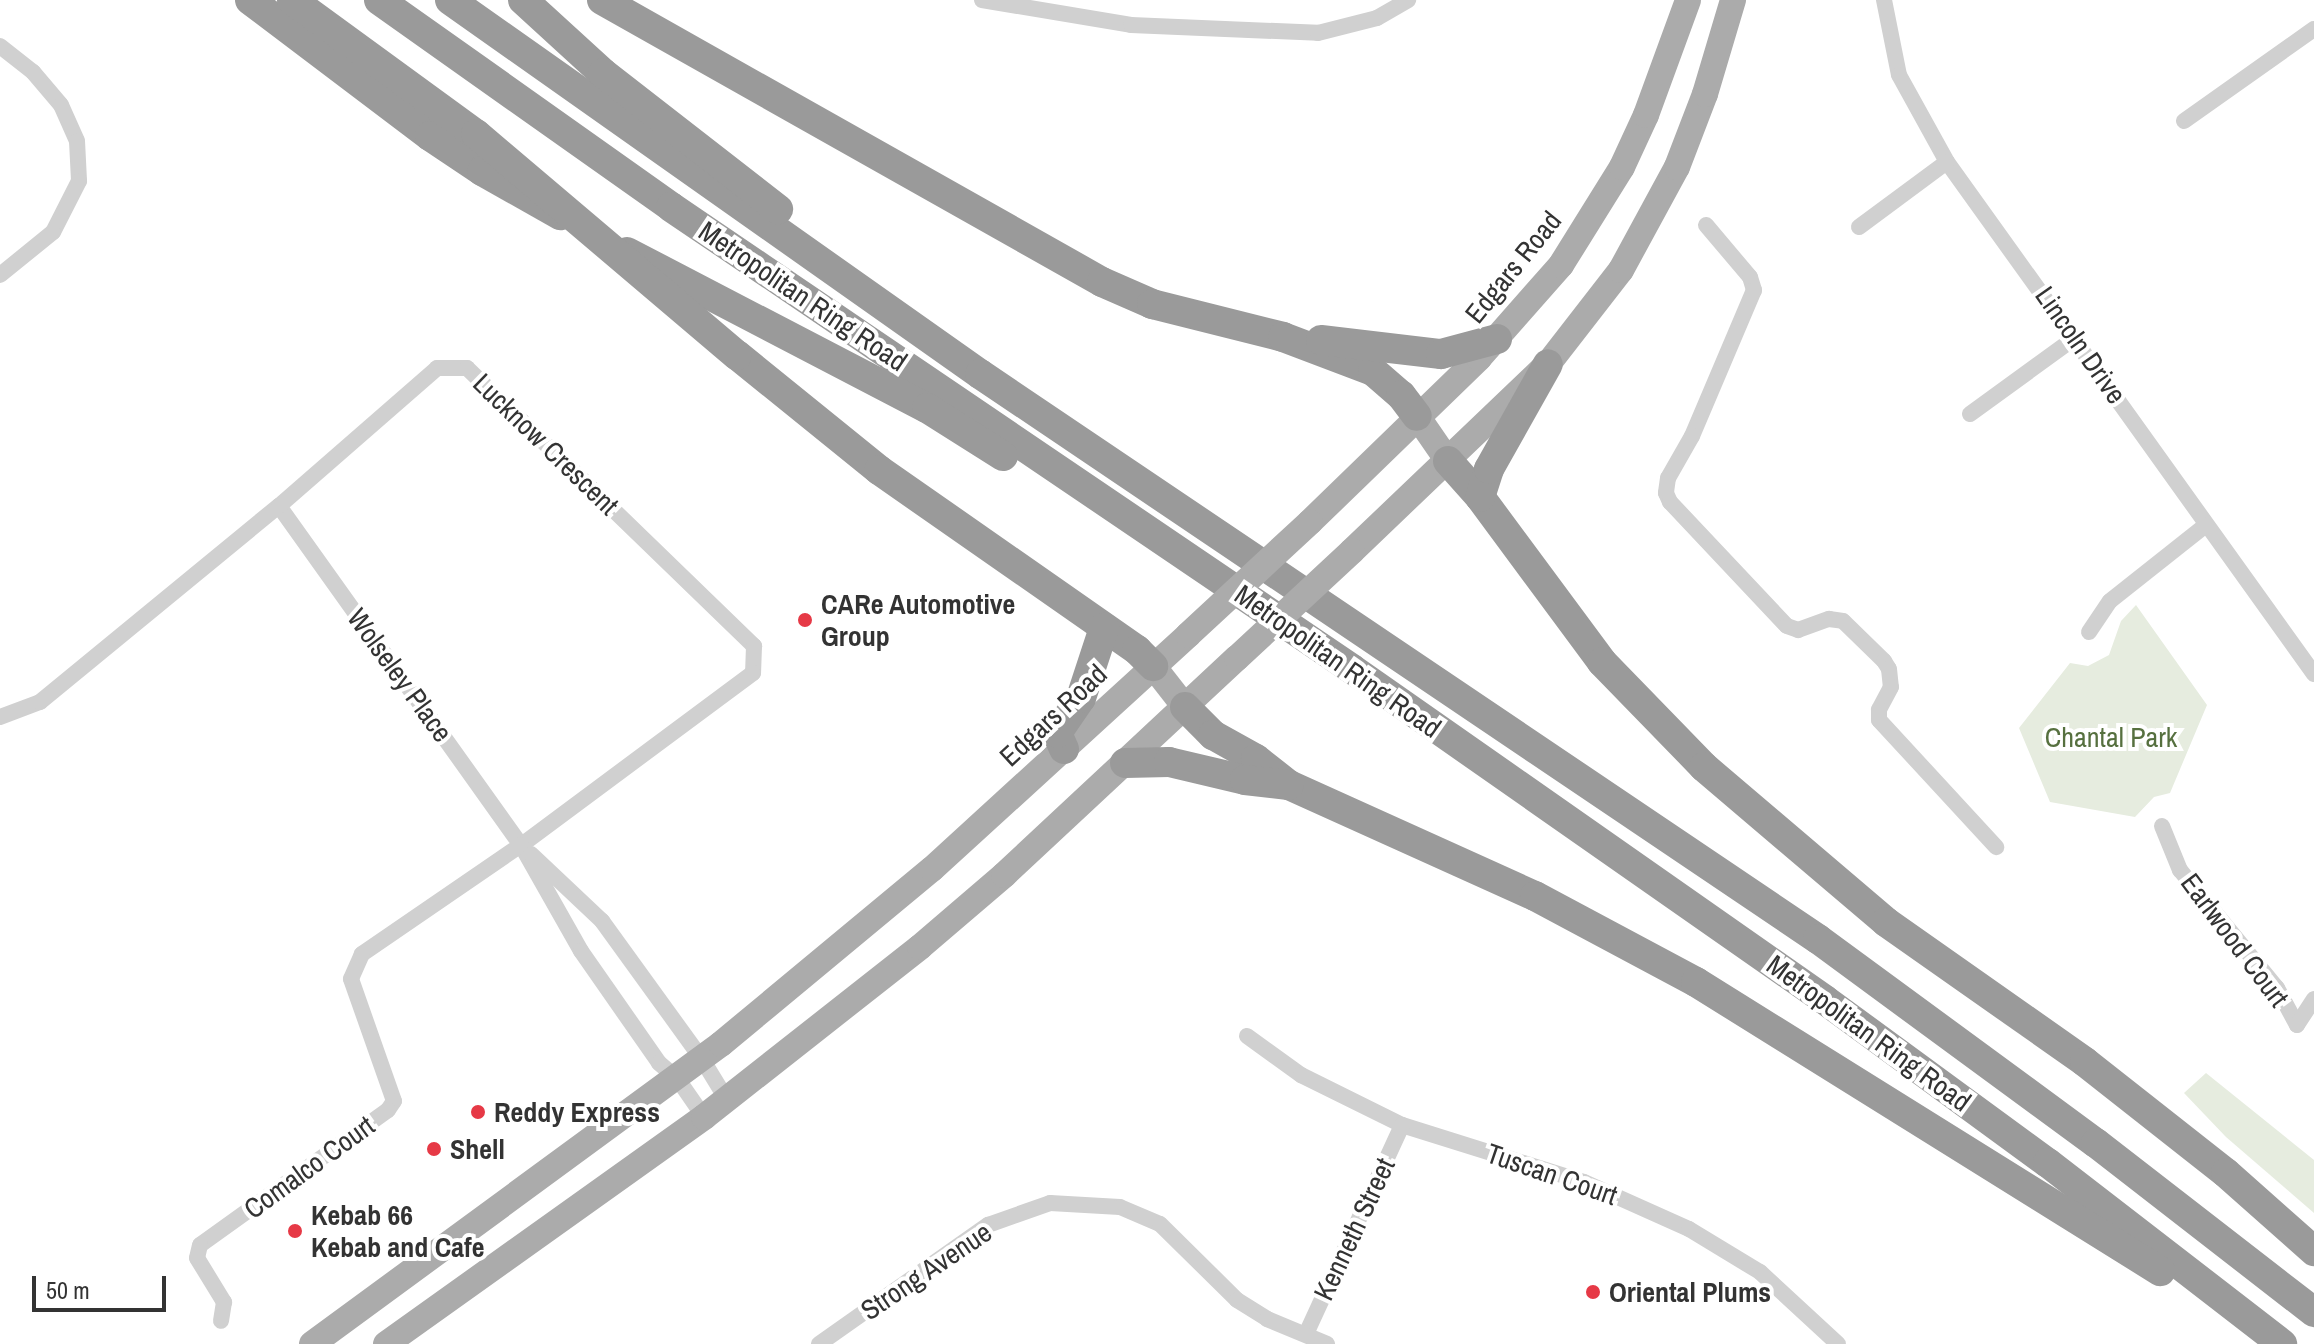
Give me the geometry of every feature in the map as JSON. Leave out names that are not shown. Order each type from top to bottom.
[{"type":"highway","points":[[250,0],[482,171],[664,273],[927,408],[996,452],[1147,530]]},
{"type":"highway","points":[[292,0],[476,134]]},
{"type":"highway","points":[[319,0],[737,355],[879,470],[1153,666]]},
{"type":"highway","name":"Metropolitan Ring Road","points":[[379,0],[671,207],[1147,530],[1873,1034],[2048,1163],[2282,1344]]},
{"type":"highway","name":"Metropolitan Ring Road","points":[[450,0],[980,374],[1806,930],[2096,1143],[2314,1312]]},
{"type":"highway","points":[[523,0],[603,73],[799,225],[980,374]]},
{"type":"highway","points":[[602,0],[1102,282],[1152,304],[1283,337],[1373,371],[1401,395],[1417,416]]},
{"type":"highway","points":[[1283,337],[1441,354],[1497,339]]},
{"type":"highway","points":[[1480,497],[1489,469],[1548,364]]},
{"type":"highway","points":[[1448,461],[1480,497],[1602,662],[1666,731],[1715,777],[1886,922],[2085,1062],[2226,1173],[2314,1251]]},
{"type":"highway","points":[[1064,749],[1057,733],[1081,698],[1104,628]]},
{"type":"highway","points":[[1185,707],[1213,735],[1256,759],[1289,785],[1535,896],[1696,982],[2090,1225],[2273,1344]]},
{"type":"highway","points":[[1125,763],[1169,762],[1245,780],[1289,785]]},
{"type":"main road","name":"Edgars Road","points":[[312,1344],[702,1059],[932,869],[1310,522],[1497,339],[1561,265],[1602,204],[1646,115],[1688,0]]},
{"type":"main road","points":[[386,1344],[727,1100],[920,947],[1004,875],[1125,763],[1548,364],[1614,281],[1661,200],[1705,94],[1733,0]]},
{"type":"main road","points":[[1417,416],[1448,461]]},
{"type":"main road","points":[[1153,666],[1185,707]]},
{"type":"street","points":[[982,0],[1047,7],[1131,25],[1318,33],[1377,18],[1408,0]]},
{"type":"street","name":"Lincoln Drive","points":[[1884,0],[1899,75],[1947,162],[2076,337],[2314,674]]},
{"type":"street","points":[[2184,121],[2314,29]]},
{"type":"street","points":[[0,46],[33,72],[61,105],[77,141],[79,181],[53,232],[0,275]]},
{"type":"street","points":[[1859,227],[1947,162]]},
{"type":"street","points":[[1706,225],[1750,277],[1754,290],[1692,436],[1668,478],[1666,493],[1670,502],[1787,626],[1798,630],[1829,619],[1843,621],[1884,661],[1891,685],[1879,710],[1879,720],[1996,847]]},
{"type":"street","points":[[1970,414],[2076,337]]},
{"type":"street","name":"Lucknow Crescent","points":[[0,717],[40,702],[279,506],[437,368],[467,368],[754,646],[753,673],[521,845]]},
{"type":"street","name":"Wolseley Place","points":[[279,506],[521,845],[581,951],[659,1063],[677,1078],[704,1117]]},
{"type":"street","points":[[2089,632],[2110,601],[2206,525]]},
{"type":"street","name":"Earlwood Court","points":[[2162,826],[2180,870],[2277,988],[2297,1025],[2314,999]]},
{"type":"street","name":"Wolseley Place","points":[[521,845],[602,921],[702,1059],[727,1100]]},
{"type":"street","name":"Comalco Court","points":[[221,1321],[224,1302],[197,1258],[200,1245],[388,1110],[394,1101],[355,994],[351,979],[354,966],[362,954],[521,845]]},
{"type":"street","name":"Tuscan Court","points":[[1247,1036],[1301,1075],[1402,1125],[1584,1182],[1689,1229],[1760,1272],[1805,1310],[1838,1344]]},
{"type":"street","name":"Kenneth Street","points":[[1306,1334],[1402,1125]]},
{"type":"street","name":"Strong Avenue","points":[[819,1344],[988,1225],[1050,1203],[1120,1207],[1160,1224],[1237,1300],[1267,1319],[1327,1344]]},
{"type":"green space","name":"Chantal Park","points":[[2136,605],[2207,705],[2170,793],[2154,797],[2135,817],[2050,802],[2019,728],[2070,663],[2088,666],[2109,655],[2121,621]]},
{"type":"green space","points":[[2206,1073],[2314,1160],[2314,1213],[2226,1137],[2184,1093]]},
{"type":"place","name":"CARe Automotive Group","points":[[805,620]]},
{"type":"place","name":"Reddy Express","points":[[478,1112]]},
{"type":"place","name":"Shell","points":[[434,1149]]},
{"type":"place","name":"Kebab 66 Kebab and Cafe","points":[[295,1231]]},
{"type":"place","name":"Oriental Plums","points":[[1593,1292]]}]
